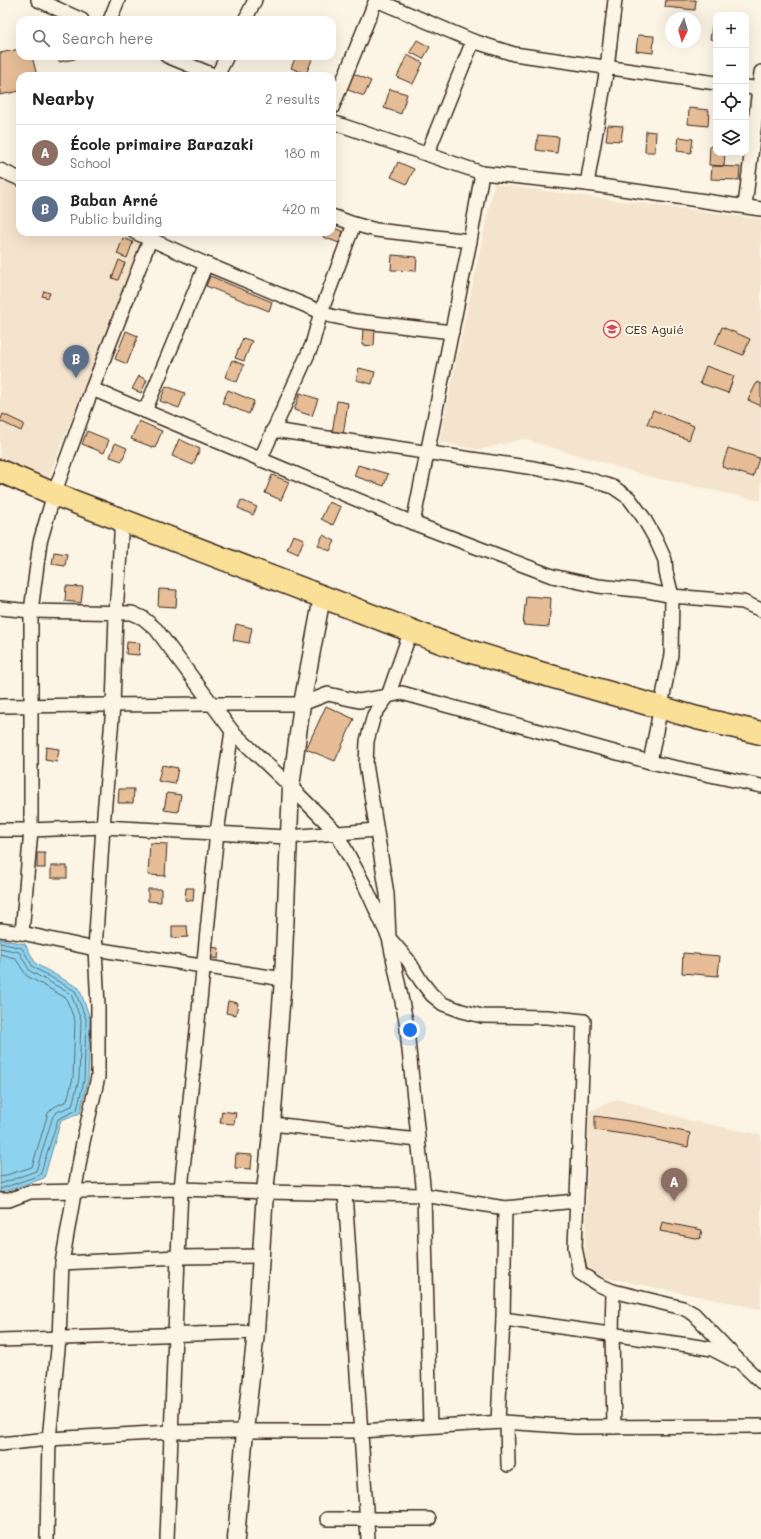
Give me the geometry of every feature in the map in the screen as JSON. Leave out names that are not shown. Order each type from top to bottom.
[{"type":"highway","points":[[0,471],[54,494],[446,644],[696,718],[761,733]]},
{"type":"street","points":[[38,0],[73,16]]},
{"type":"street","points":[[112,16],[118,0]]},
{"type":"street","points":[[247,16],[255,0]]},
{"type":"street","points":[[336,98],[376,0],[473,41],[514,54],[713,83]]},
{"type":"street","points":[[587,184],[607,68],[615,0]]},
{"type":"street","points":[[427,154],[473,41]]},
{"type":"street","points":[[177,60],[206,72]]},
{"type":"street","points":[[218,72],[225,60]]},
{"type":"street","points":[[745,206],[755,88],[761,72]]},
{"type":"street","points":[[336,123],[482,173],[587,184],[761,209]]},
{"type":"street","points":[[0,170],[16,177]]},
{"type":"street","points":[[413,523],[470,241],[482,173]]},
{"type":"street","points":[[336,217],[376,230],[470,241]]},
{"type":"street","points":[[260,460],[312,345],[321,312],[354,224]]},
{"type":"street","points":[[22,933],[31,830],[31,611],[40,542],[54,494],[92,389],[152,236],[206,264],[331,316],[356,322],[452,332]]},
{"type":"street","points":[[145,412],[206,264]]},
{"type":"street","points":[[92,389],[413,523],[552,576],[598,586],[647,591],[672,596],[743,602],[761,610]]},
{"type":"street","points":[[273,430],[534,468],[588,479],[613,487],[629,498],[643,517],[665,560],[672,596],[671,655],[650,762]]},
{"type":"street","points":[[47,1539],[49,1439],[59,1339],[62,1263],[83,1142],[98,1077],[96,950],[103,827],[113,706],[116,614],[122,520]]},
{"type":"street","points":[[236,1539],[245,1431],[256,1332],[265,1192],[272,1124],[283,979],[291,788],[302,704],[322,597]]},
{"type":"street","points":[[0,608],[31,611],[132,614],[143,618],[156,629],[210,704],[232,731],[336,832],[366,888],[389,938],[408,960],[432,995],[449,1006],[482,1016],[547,1017],[584,1021],[575,1247],[580,1273],[597,1284],[613,1291],[683,1308],[694,1314],[741,1364],[761,1382]]},
{"type":"street","points":[[411,630],[388,696],[374,715],[367,741],[366,764],[387,894],[389,938],[406,1021],[424,1194],[430,1426]]},
{"type":"street","points":[[0,706],[302,704],[328,694],[359,701],[402,693],[650,762],[761,786]]},
{"type":"street","points":[[167,1539],[181,1188],[217,832],[232,731]]},
{"type":"street","points":[[0,830],[103,827],[288,837],[376,830]]},
{"type":"street","points":[[0,930],[22,933],[96,950],[283,979]]},
{"type":"street","points":[[272,1124],[418,1140]]},
{"type":"street","points":[[0,1200],[9,1200],[30,1192],[181,1188],[265,1192],[424,1194],[505,1208],[576,1201]]},
{"type":"street","points":[[345,1193],[368,1539]]},
{"type":"street","points":[[505,1208],[502,1423],[508,1465]]},
{"type":"street","points":[[62,1263],[178,1257],[261,1256]]},
{"type":"street","points":[[613,1291],[612,1334],[614,1427]]},
{"type":"street","points":[[503,1319],[712,1349],[741,1364]]},
{"type":"street","points":[[0,1340],[256,1332]]},
{"type":"street","points":[[0,1444],[49,1439],[171,1432],[361,1431],[502,1423],[576,1427],[761,1426]]},
{"type":"street","points":[[327,1519],[429,1519]]},
{"type":"shaded area","points":[[0,176],[16,183],[16,236],[131,236],[142,241],[48,479],[0,459]]},
{"type":"shaded area","name":"CES Aguié","points":[[494,184],[761,219],[761,501],[651,477],[523,439],[480,450],[439,442]]},
{"type":"shaded area","points":[[618,1099],[689,1120],[761,1135],[761,1309],[598,1276],[585,1266],[589,1111]]},
{"type":"water","points":[[0,939],[25,944],[36,964],[79,988],[90,1018],[88,1080],[80,1113],[61,1120],[44,1178],[0,1193]]},
{"type":"building","points":[[666,0],[696,0],[695,10],[665,7]]},
{"type":"building","points":[[713,21],[713,40],[710,39]]},
{"type":"building","points":[[638,35],[654,36],[653,53],[636,51]]},
{"type":"building","points":[[417,40],[430,47],[423,59],[410,52]]},
{"type":"building","points":[[16,50],[16,60],[33,60],[36,72],[16,72],[16,92],[0,95],[0,53]]},
{"type":"building","points":[[407,55],[423,63],[413,84],[397,77]]},
{"type":"building","points":[[58,60],[70,60],[59,62]]},
{"type":"building","points":[[294,60],[312,60],[307,72],[301,72],[291,68]]},
{"type":"building","points":[[350,72],[371,81],[364,96],[343,88]]},
{"type":"building","points":[[390,89],[407,94],[401,114],[384,108]]},
{"type":"building","points":[[689,108],[709,110],[708,126],[688,124]]},
{"type":"building","points":[[608,125],[623,126],[621,141],[606,140]]},
{"type":"building","points":[[646,131],[656,132],[655,152],[645,152]]},
{"type":"building","points":[[538,135],[559,137],[557,153],[536,150]]},
{"type":"building","points":[[679,137],[693,139],[691,153],[677,151]]},
{"type":"building","points":[[710,146],[713,146],[713,156],[725,156],[724,166],[709,165]]},
{"type":"building","points":[[398,162],[414,169],[407,184],[391,177]]},
{"type":"building","points":[[712,166],[740,167],[739,180],[711,179]]},
{"type":"building","points":[[336,229],[344,232],[339,243],[323,237],[336,236]]},
{"type":"building","points":[[123,238],[133,242],[127,258],[117,254]]},
{"type":"building","points":[[392,255],[417,257],[416,271],[391,270]]},
{"type":"building","points":[[119,260],[125,263],[118,280],[112,278]]},
{"type":"building","points":[[210,276],[272,302],[269,311],[206,286]]},
{"type":"building","points":[[44,291],[50,293],[48,298],[42,296]]},
{"type":"building","points":[[722,327],[750,339],[743,355],[715,344]]},
{"type":"building","points":[[363,329],[375,330],[374,346],[362,345]]},
{"type":"building","points":[[126,331],[138,336],[127,364],[115,359]]},
{"type":"building","points":[[243,338],[252,341],[244,361],[235,358]]},
{"type":"building","points":[[232,360],[244,365],[237,382],[225,377]]},
{"type":"building","points":[[706,366],[734,376],[728,393],[700,383]]},
{"type":"building","points":[[359,368],[375,372],[372,384],[356,380]]},
{"type":"building","points":[[139,376],[147,380],[141,393],[132,389]]},
{"type":"building","points":[[757,382],[761,384],[761,406],[748,400]]},
{"type":"building","points":[[166,386],[185,393],[179,408],[160,401]]},
{"type":"building","points":[[228,390],[254,401],[249,414],[222,403]]},
{"type":"building","points":[[300,393],[318,399],[312,416],[294,410]]},
{"type":"building","points":[[337,401],[348,403],[343,435],[332,433]]},
{"type":"building","points":[[653,410],[694,426],[689,440],[647,424]]},
{"type":"building","points":[[3,414],[24,424],[21,431],[0,421]]},
{"type":"building","points":[[139,421],[162,431],[155,448],[131,439]]},
{"type":"building","points":[[87,431],[109,440],[104,453],[82,444]]},
{"type":"building","points":[[179,439],[200,449],[193,465],[172,456]]},
{"type":"building","points":[[115,443],[127,448],[122,461],[110,457]]},
{"type":"building","points":[[728,448],[759,458],[753,477],[722,467]]},
{"type":"building","points":[[358,465],[388,474],[384,486],[354,476]]},
{"type":"building","points":[[272,475],[289,482],[281,500],[265,493]]},
{"type":"building","points":[[241,500],[257,507],[253,515],[238,508]]},
{"type":"building","points":[[329,502],[341,507],[333,525],[321,519]]},
{"type":"building","points":[[293,535],[304,539],[298,554],[287,549]]},
{"type":"building","points":[[323,535],[335,541],[330,551],[318,545]]},
{"type":"building","points":[[54,552],[67,554],[65,566],[52,564]]},
{"type":"building","points":[[66,586],[83,587],[81,603],[65,601]]},
{"type":"building","points":[[159,589],[177,590],[176,607],[158,606]]},
{"type":"building","points":[[526,596],[551,598],[549,627],[523,625]]},
{"type":"building","points":[[236,624],[252,628],[249,643],[233,640]]},
{"type":"building","points":[[127,642],[140,643],[139,655],[126,654]]},
{"type":"building","points":[[326,706],[354,719],[335,761],[306,749]]},
{"type":"building","points":[[46,747],[59,749],[57,762],[45,760]]},
{"type":"building","points":[[162,765],[178,768],[175,784],[158,781]]},
{"type":"building","points":[[119,789],[134,789],[133,803],[118,803]]},
{"type":"building","points":[[167,793],[181,795],[178,812],[164,810]]},
{"type":"building","points":[[150,843],[167,844],[165,876],[148,875]]},
{"type":"building","points":[[37,853],[45,853],[45,868],[37,868]]},
{"type":"building","points":[[51,866],[67,866],[67,878],[51,878]]},
{"type":"building","points":[[186,888],[194,888],[193,901],[185,900]]},
{"type":"building","points":[[148,889],[161,889],[161,902],[148,901]]},
{"type":"building","points":[[172,926],[187,926],[188,937],[172,938]]},
{"type":"building","points":[[208,947],[219,948],[218,959],[207,957]]},
{"type":"building","points":[[683,953],[720,956],[718,976],[682,973]]},
{"type":"building","points":[[228,1001],[238,1003],[236,1015],[226,1013]]},
{"type":"building","points":[[222,1111],[236,1113],[234,1124],[220,1123]]},
{"type":"building","points":[[595,1116],[643,1123],[690,1133],[688,1147],[638,1136],[595,1130]]},
{"type":"building","points":[[236,1154],[252,1155],[251,1169],[235,1168]]},
{"type":"building","points":[[662,1222],[702,1230],[700,1239],[660,1231]]},
{"type":"place","name":"CES Aguié","points":[[612,329]]},
{"type":"place","name":"Baban Arné","points":[[76,378]]},
{"type":"place","name":"École primaire Barazaki","points":[[674,1201]]}]
